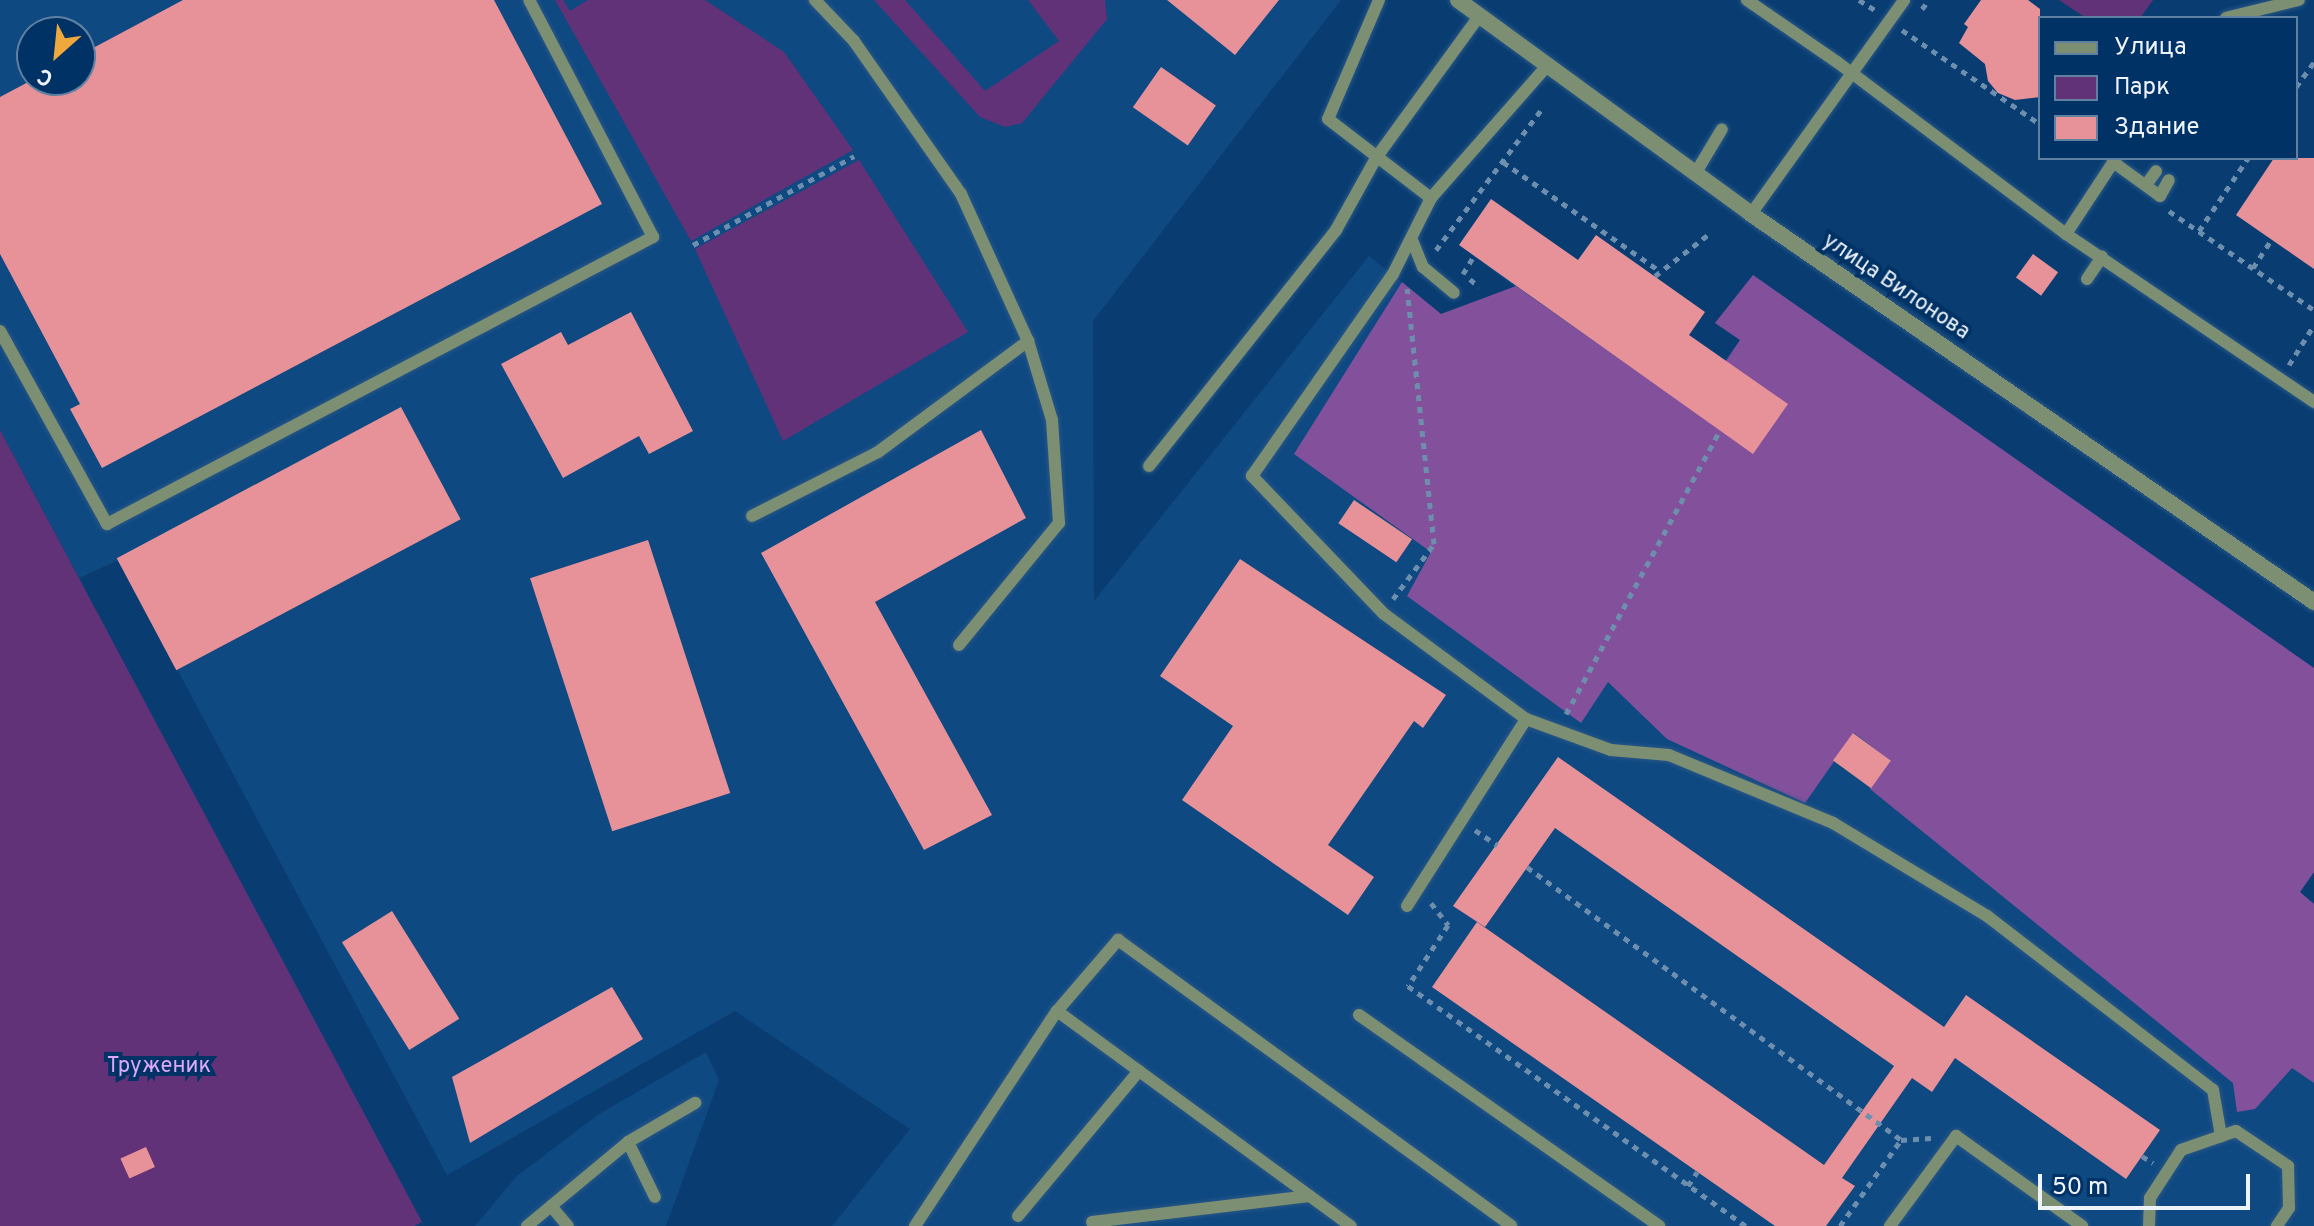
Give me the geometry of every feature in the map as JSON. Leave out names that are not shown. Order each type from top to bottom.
[{"type":"street","name":"улица Вилонова","points":[[1458,0],[1751,214],[2314,602]]},
{"type":"lane","points":[[0,331],[107,524],[653,237],[529,0]]},
{"type":"lane","points":[[815,0],[854,41],[961,194],[1028,341],[1052,420],[1059,523],[959,645]]},
{"type":"lane","points":[[1379,0],[1328,119],[1431,198]]},
{"type":"lane","points":[[1747,0],[1837,62],[1850,75],[2066,234],[2314,402]]},
{"type":"lane","points":[[1751,214],[1904,0]]},
{"type":"lane","points":[[2234,16],[2297,0]]},
{"type":"lane","points":[[1149,466],[1336,230],[1376,158],[1479,16]]},
{"type":"lane","points":[[1547,66],[1431,198],[1393,274],[1252,476],[1383,613],[1526,719],[1611,750],[1669,755],[1833,823],[1987,916],[2213,1090],[2221,1136]]},
{"type":"lane","points":[[1695,174],[1722,129]]},
{"type":"lane","points":[[2066,234],[2114,160],[2160,196],[2169,180]]},
{"type":"lane","points":[[2146,185],[2156,171]]},
{"type":"lane","points":[[1412,240],[1423,267],[1454,293]]},
{"type":"lane","points":[[2087,279],[2102,257]]},
{"type":"lane","points":[[752,516],[878,452],[1028,341]]},
{"type":"lane","points":[[1407,906],[1421,889],[1526,719]]},
{"type":"lane","points":[[915,1226],[1057,1011],[1118,940],[1511,1226]]},
{"type":"lane","points":[[1057,1011],[1351,1226]]},
{"type":"lane","points":[[1359,1015],[1659,1226]]},
{"type":"lane","points":[[1018,1216],[1139,1071]]},
{"type":"lane","points":[[527,1226],[628,1142],[695,1103]]},
{"type":"lane","points":[[2149,1226],[2150,1198],[2181,1150],[2236,1131],[2288,1166],[2289,1208],[2277,1226]]},
{"type":"lane","points":[[1890,1226],[1956,1136],[2082,1226]]},
{"type":"lane","points":[[628,1142],[655,1197]]},
{"type":"lane","points":[[1092,1222],[1309,1196]]},
{"type":"lane","points":[[551,1206],[568,1226]]},
{"type":"path","points":[[1890,22],[2038,123]]},
{"type":"path","points":[[2298,84],[2314,62]]},
{"type":"path","points":[[1442,261],[1432,255],[1541,110]]},
{"type":"path","points":[[693,245],[854,156]]},
{"type":"path","points":[[2199,231],[2247,160]]},
{"type":"path","points":[[1503,162],[1657,274],[1709,234]]},
{"type":"path","points":[[2188,223],[2314,310]]},
{"type":"path","points":[[2253,268],[2272,239]]},
{"type":"path","points":[[1383,613],[1434,544],[1407,304],[1412,240]]},
{"type":"path","points":[[1463,274],[1474,256]]},
{"type":"path","points":[[1453,267],[1479,287]]},
{"type":"path","points":[[2280,379],[2314,325]]},
{"type":"path","points":[[1556,730],[1720,430]]},
{"type":"path","points":[[1527,867],[1901,1140],[1956,1136]]},
{"type":"path","points":[[1421,889],[1448,925],[1408,986],[1746,1226]]},
{"type":"path","points":[[1840,1226],[1901,1140]]},
{"type":"path","points":[[1688,1186],[1697,1172]]},
{"type":"shaded area","points":[[0,0],[1341,0],[1093,321],[1094,601],[1369,256],[1441,314],[1515,287],[1459,245],[1491,199],[1578,260],[1596,235],[1705,312],[1689,335],[1725,360],[1740,340],[1715,323],[1753,275],[2314,668],[2314,872],[2300,892],[2314,903],[2314,1226],[832,1226],[910,1129],[735,1011],[447,1175],[119,560],[79,578],[0,430]]},
{"type":"shaded area","points":[[1753,275],[2314,668],[2314,872],[2300,892],[2314,904],[2314,1083],[2292,1068],[2255,1109],[2237,1112],[2233,1083],[1870,789],[1891,761],[1854,733],[1805,803],[1667,739],[1608,682],[1581,723],[1407,596],[1431,552],[1294,454],[1402,282],[1441,314],[1516,286],[1753,453],[1726,361],[1740,340],[1715,323]]},
{"type":"shaded area","points":[[706,1052],[719,1080],[666,1226],[475,1226],[517,1176],[599,1114]]},
{"type":"green space","points":[[555,0],[563,0],[570,11],[588,0],[705,0],[784,52],[853,150],[691,241]]},
{"type":"green space","points":[[874,0],[905,0],[985,91],[1059,41],[1028,0],[1105,0],[1107,19],[1022,123],[1005,127],[980,117]]},
{"type":"green space","points":[[2059,0],[2153,0],[2141,16],[2083,16]]},
{"type":"green space","points":[[859,160],[968,332],[783,441],[695,249]]},
{"type":"green space","name":"Труженик","points":[[0,430],[422,1222],[414,1226],[0,1226]]},
{"type":"building","points":[[183,0],[494,0],[602,204],[102,468],[70,409],[80,404],[0,254],[0,97],[16,88],[16,96],[96,96],[96,46]]},
{"type":"building","points":[[1167,0],[1279,0],[1235,55]]},
{"type":"building","points":[[1981,0],[2028,0],[2040,9],[2038,97],[2015,100],[1998,93],[1988,81],[1985,64],[1959,43],[1968,27],[1964,24]]},
{"type":"building","points":[[1161,67],[1216,105],[1188,146],[1133,107]]},
{"type":"building","points":[[2314,158],[2314,269],[2236,215],[2273,160]]},
{"type":"building","points":[[1491,199],[1578,260],[1596,235],[1705,312],[1689,335],[1788,404],[1753,454],[1459,245]]},
{"type":"building","points":[[2033,254],[2058,272],[2041,296],[2016,277]]},
{"type":"building","points":[[631,312],[693,431],[649,454],[639,436],[563,478],[501,364],[561,332],[568,345]]},
{"type":"building","points":[[401,407],[461,519],[176,670],[117,558]]},
{"type":"building","points":[[981,430],[1026,518],[875,602],[992,815],[924,850],[761,553]]},
{"type":"building","points":[[1354,500],[1412,539],[1396,562],[1338,523]]},
{"type":"building","points":[[648,540],[730,793],[612,831],[530,578]]},
{"type":"building","points":[[1240,559],[1446,695],[1423,728],[1414,721],[1328,845],[1374,877],[1348,915],[1182,800],[1233,726],[1160,676]]},
{"type":"building","points":[[1853,733],[1891,761],[1871,788],[1833,761]]},
{"type":"building","points":[[1558,757],[1944,1027],[1966,995],[2160,1130],[2126,1179],[1955,1058],[1932,1092],[1912,1078],[1842,1178],[1855,1186],[1826,1226],[1775,1226],[1432,987],[1477,922],[1824,1165],[1894,1066],[1555,828],[1485,927],[1453,906]]},
{"type":"building","points":[[392,911],[459,1019],[409,1050],[342,942]]},
{"type":"building","points":[[612,987],[643,1039],[470,1143],[452,1077]]},
{"type":"building","points":[[146,1147],[155,1167],[129,1178],[120,1158]]}]
